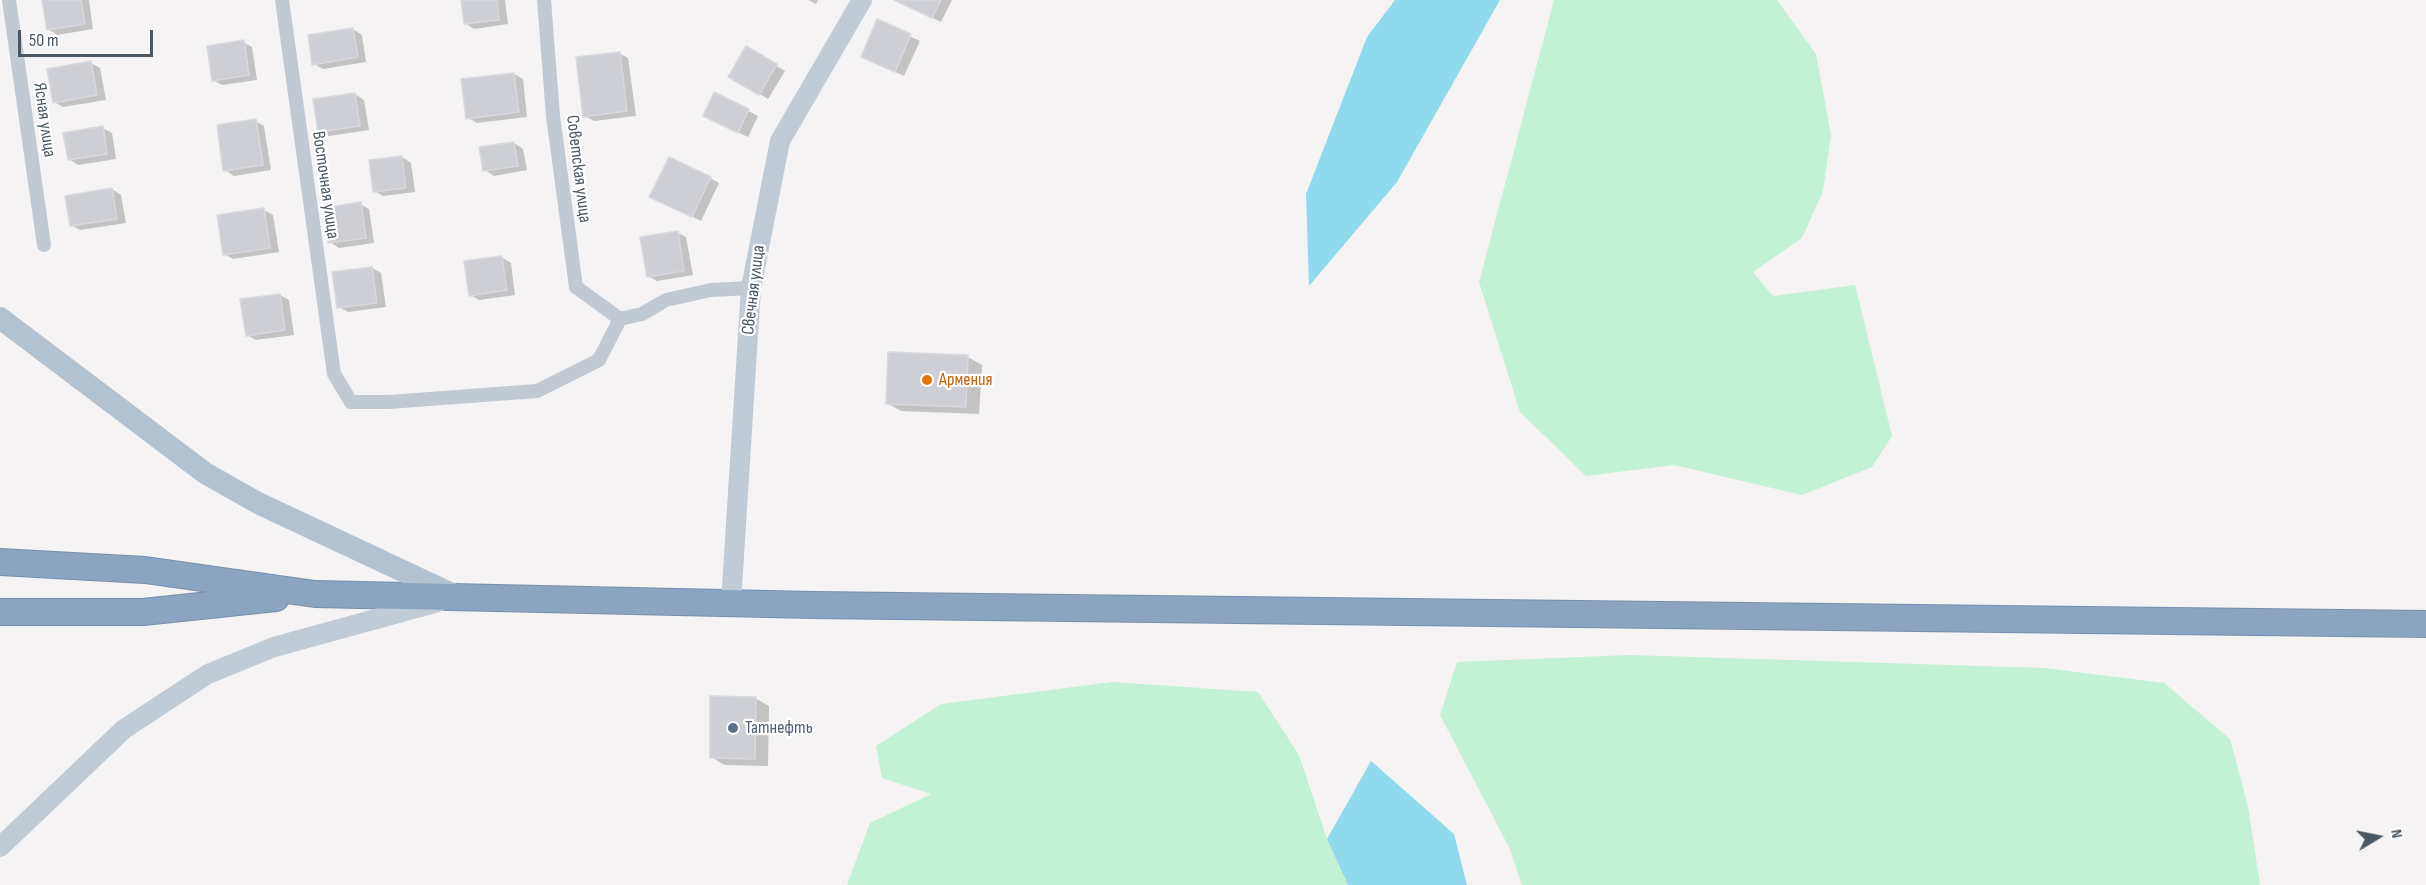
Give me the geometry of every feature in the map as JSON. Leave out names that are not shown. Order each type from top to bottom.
[{"type":"highway","points":[[0,562],[145,570],[315,594],[730,603],[2426,624]]},
{"type":"highway","points":[[0,612],[143,612],[315,594]]},
{"type":"main road","points":[[0,318],[205,473],[258,503],[457,597]]},
{"type":"street","name":"Ясная улица","points":[[9,0],[44,245]]},
{"type":"street","name":"Восточная улица","points":[[282,0],[333,374],[351,402],[389,402],[537,391],[599,360],[620,319]]},
{"type":"street","name":"Советская улица","points":[[544,0],[553,116],[576,287],[620,319]]},
{"type":"street","name":"Свечная улица","points":[[730,603],[751,288],[780,141],[862,0]]},
{"type":"street","points":[[620,319],[642,314],[666,300],[711,290],[751,288]]},
{"type":"street","points":[[0,847],[124,729],[208,674],[274,646],[457,597]]},
{"type":"green space","points":[[1554,0],[1777,0],[1816,54],[1831,135],[1823,191],[1802,238],[1753,272],[1773,296],[1855,285],[1892,436],[1872,467],[1802,495],[1674,465],[1586,476],[1520,412],[1479,282]]},
{"type":"green space","points":[[1630,655],[2044,668],[2164,683],[2230,739],[2248,806],[2260,885],[1522,885],[1510,849],[1440,715],[1457,662]]},
{"type":"green space","points":[[1112,682],[1258,692],[1299,755],[1327,839],[1348,885],[847,885],[870,823],[931,794],[882,778],[876,746],[941,704]]},
{"type":"water","points":[[1395,0],[1500,0],[1397,182],[1309,286],[1306,194],[1367,37]]},
{"type":"water","points":[[1371,761],[1454,834],[1467,885],[1348,885],[1327,839]]},
{"type":"building","points":[[42,0],[81,0],[85,24],[47,30]]},
{"type":"building","points":[[461,0],[497,0],[499,20],[464,24]]},
{"type":"building","points":[[894,0],[941,0],[932,18]]},
{"type":"building","points":[[877,19],[911,34],[895,72],[861,57]]},
{"type":"building","points":[[353,28],[358,57],[312,65],[308,35]]},
{"type":"building","points":[[244,40],[249,75],[212,81],[207,46]]},
{"type":"building","points":[[746,46],[777,64],[759,95],[728,77]]},
{"type":"building","points":[[620,52],[627,111],[583,117],[576,57]]},
{"type":"building","points":[[91,61],[97,95],[53,103],[47,69]]},
{"type":"building","points":[[514,73],[519,112],[466,119],[461,79]]},
{"type":"building","points":[[714,92],[749,109],[738,133],[703,116]]},
{"type":"building","points":[[355,93],[360,126],[318,132],[313,99]]},
{"type":"building","points":[[256,119],[263,165],[223,171],[217,125]]},
{"type":"building","points":[[103,126],[107,154],[68,160],[63,133]]},
{"type":"building","points":[[514,142],[518,166],[483,171],[479,147]]},
{"type":"building","points":[[402,156],[406,188],[373,192],[369,160]]},
{"type":"building","points":[[669,157],[711,177],[692,217],[649,197]]},
{"type":"building","points":[[112,188],[117,219],[70,226],[65,196]]},
{"type":"building","points":[[361,202],[366,238],[328,243],[323,208]]},
{"type":"building","points":[[264,208],[270,248],[223,255],[217,215]]},
{"type":"building","points":[[678,231],[684,271],[647,277],[640,237]]},
{"type":"building","points":[[502,256],[507,290],[469,296],[464,261]]},
{"type":"building","points":[[372,267],[377,303],[337,308],[332,272]]},
{"type":"building","points":[[280,294],[285,330],[246,336],[240,299]]},
{"type":"building","name":"Армения","points":[[888,352],[968,355],[966,407],[886,404]]},
{"type":"building","name":"Татнефть","points":[[710,696],[756,697],[755,759],[710,758]]},
{"type":"place","name":"Армения","points":[[927,380]]},
{"type":"place","name":"Татнефть","points":[[733,728]]}]
